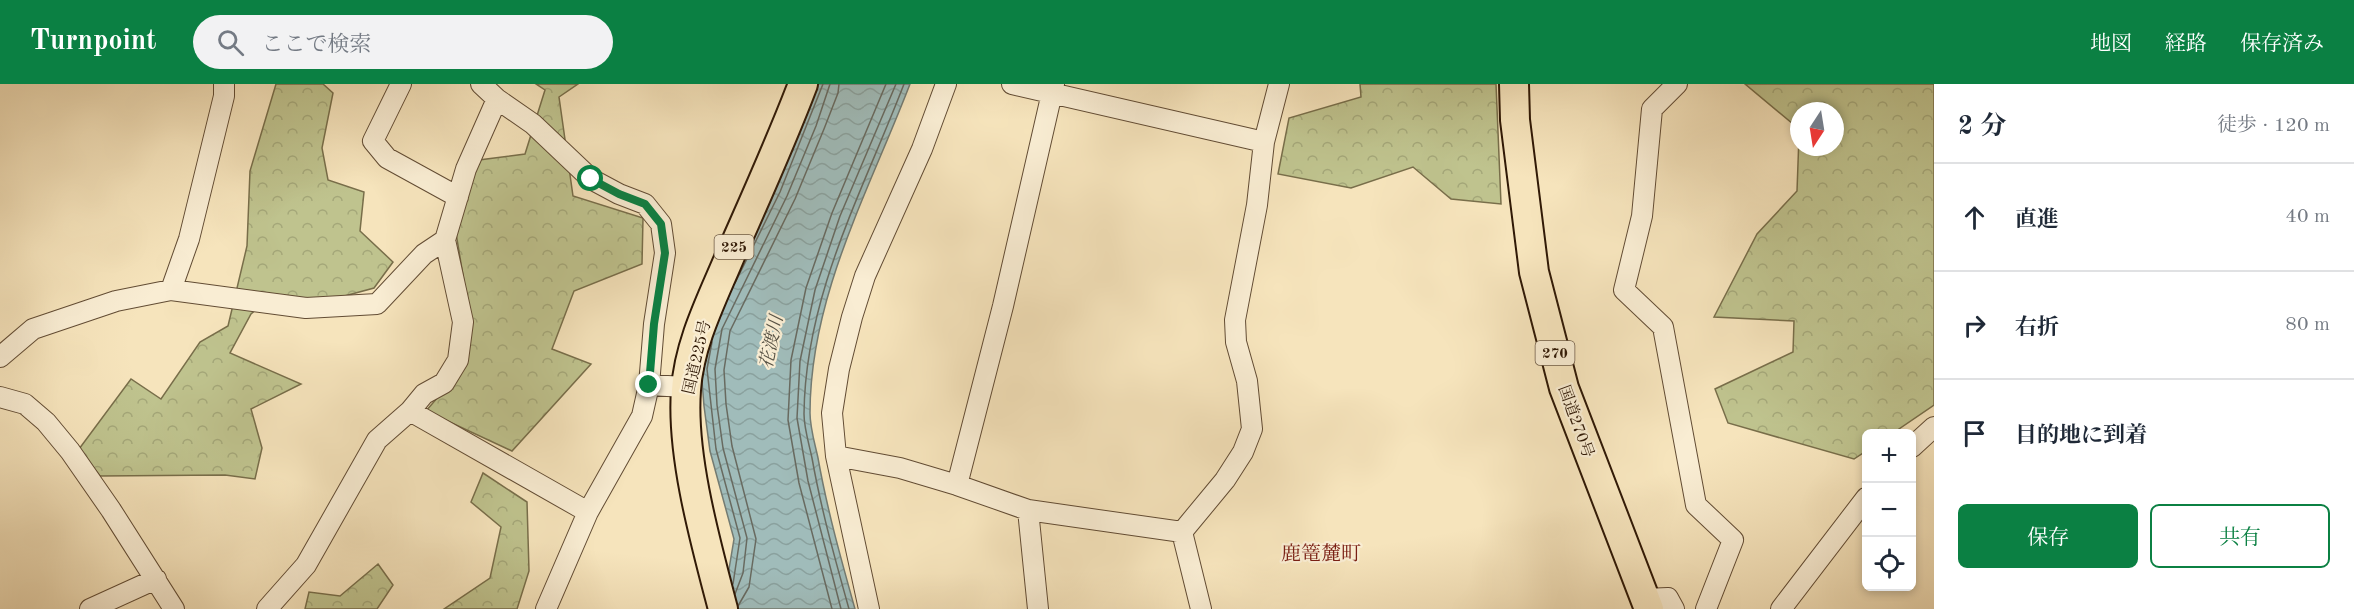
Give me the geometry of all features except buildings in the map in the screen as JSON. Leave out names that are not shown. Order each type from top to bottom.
[{"type":"highway","name":"国道225号","points":[[723,609],[690,466],[685,416],[686,387],[698,330],[803,84]]},
{"type":"highway","name":"国道270号","points":[[1514,84],[1515,120],[1537,284],[1564,388],[1647,604]]},
{"type":"street","points":[[171,290],[189,239],[224,96],[224,84]]},
{"type":"street","points":[[401,84],[374,141],[387,158],[458,197]]},
{"type":"street","points":[[481,84],[497,99],[533,124],[591,179],[619,194],[645,204],[661,224],[665,253],[654,324],[649,385],[642,416],[588,512],[546,609]]},
{"type":"street","points":[[869,609],[836,456],[832,413],[839,369],[865,276],[922,149],[946,84]]},
{"type":"street","points":[[1012,84],[1053,89],[1264,142]]},
{"type":"street","points":[[1182,532],[1225,480],[1243,452],[1252,429],[1248,381],[1236,342],[1235,320],[1257,205],[1264,142],[1279,84]]},
{"type":"street","points":[[1677,84],[1652,109],[1642,216],[1624,291],[1663,327],[1696,505],[1733,540],[1706,609]]},
{"type":"street","points":[[957,485],[1003,306],[1053,89]]},
{"type":"street","points":[[267,609],[306,565],[377,440],[411,411],[424,393],[444,383],[458,360],[463,322],[445,240],[466,169],[497,99]]},
{"type":"street","points":[[0,357],[33,328],[116,301],[171,290],[306,309],[376,304],[424,254],[445,240]]},
{"type":"street","points":[[649,385],[686,387]]},
{"type":"street","points":[[0,397],[25,405],[46,422],[91,481],[174,609]]},
{"type":"street","points":[[411,411],[588,512]]},
{"type":"street","points":[[1916,443],[1934,428]]},
{"type":"street","points":[[836,456],[900,468],[1028,510],[1182,532]]},
{"type":"street","points":[[1781,609],[1862,503]]},
{"type":"street","points":[[1028,510],[1038,609]]},
{"type":"street","points":[[1182,532],[1201,609]]},
{"type":"street","points":[[90,609],[156,579]]},
{"type":"street","points":[[1647,604],[1668,598],[1674,609]]},
{"type":"green space","points":[[276,84],[323,84],[333,93],[322,148],[328,180],[364,192],[360,231],[393,262],[374,288],[326,301],[274,294],[251,314],[230,353],[301,384],[251,409],[262,448],[255,479],[225,475],[100,476],[79,449],[131,379],[161,399],[200,342],[228,326],[247,246],[250,171]]},
{"type":"green space","points":[[536,84],[578,84],[559,97],[573,196],[643,218],[642,264],[574,291],[552,349],[591,364],[512,451],[426,411],[463,368],[471,324],[456,233],[479,160],[525,154],[545,90]]},
{"type":"green space","points":[[1360,84],[1496,84],[1501,204],[1451,199],[1413,167],[1351,188],[1278,174],[1289,118],[1361,97]]},
{"type":"green space","points":[[1745,84],[1934,84],[1934,405],[1899,429],[1862,429],[1862,454],[1854,459],[1728,423],[1715,389],[1793,352],[1794,321],[1714,317],[1757,234],[1797,191],[1798,156],[1844,156],[1844,102],[1790,102],[1790,122]]},
{"type":"green space","points":[[483,473],[527,502],[529,571],[517,609],[444,609],[490,578],[501,527],[471,502]]},
{"type":"green space","points":[[378,564],[393,585],[377,609],[305,609],[309,592],[340,596]]},
{"type":"water","name":"花渡川","points":[[818,84],[910,84],[860,204],[831,286],[820,327],[813,370],[810,413],[812,430],[830,515],[855,609],[710,609],[727,581],[734,539],[710,451],[704,406],[701,369],[709,324],[775,190]]},
{"type":"district","name":"鹿篭麓町","points":[[1321,553]]},
{"type":"route","points":[[591,179],[619,194],[645,204],[661,224],[665,253],[654,324],[649,385]]}]
